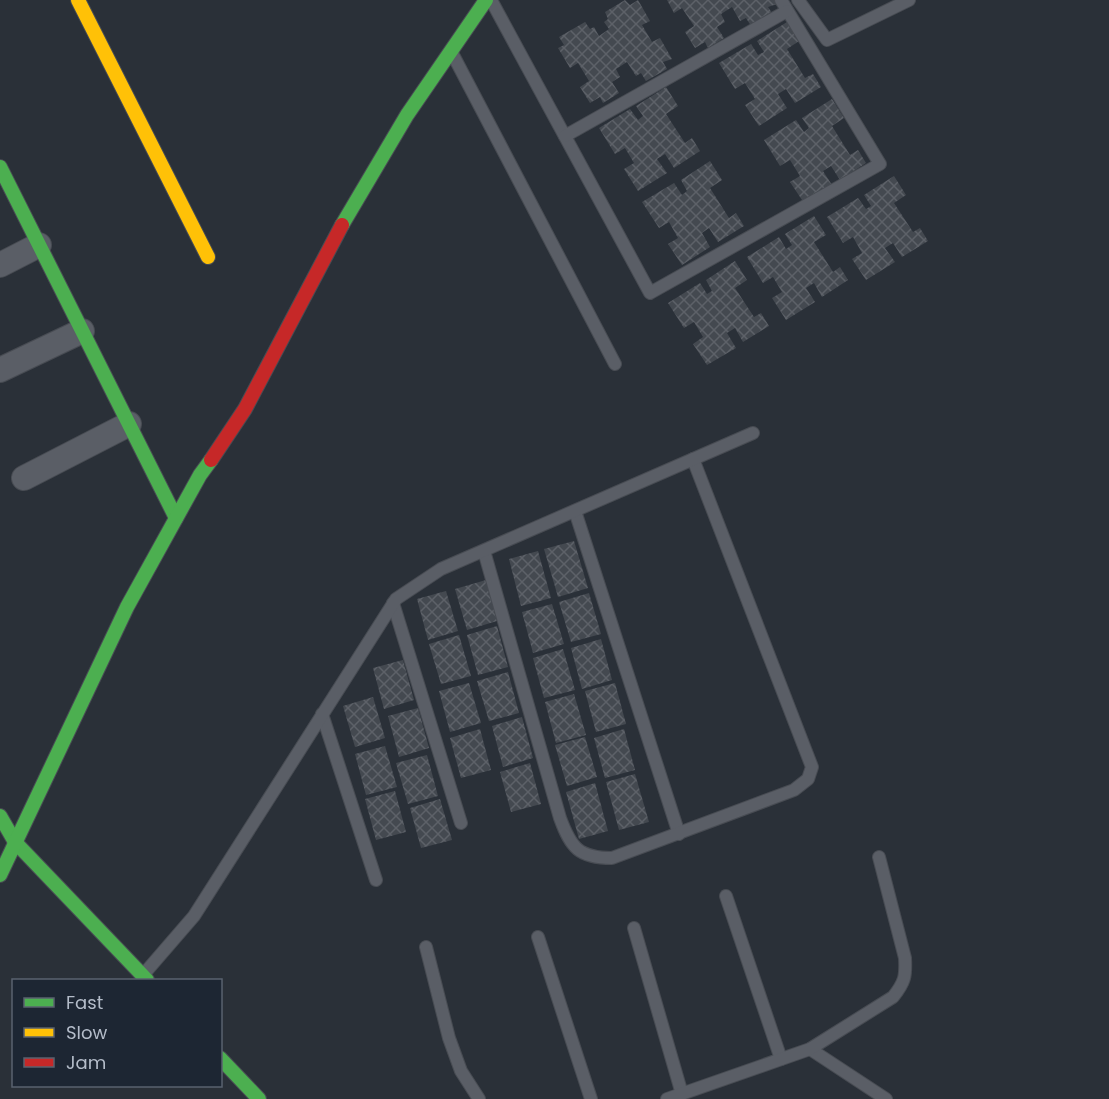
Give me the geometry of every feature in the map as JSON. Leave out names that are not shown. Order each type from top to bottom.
[{"type":"street","points":[[78,0],[208,257]]},
{"type":"street","points":[[5,859],[128,607],[200,475],[245,409],[375,167],[407,115],[486,0]]},
{"type":"street","points":[[0,167],[176,518]]},
{"type":"street","points":[[0,264],[39,245]]},
{"type":"street","points":[[0,369],[82,331]]},
{"type":"street","points":[[24,478],[129,424]]},
{"type":"street","points":[[0,816],[5,859],[145,978]]},
{"type":"street","points":[[222,1060],[259,1099]]},
{"type":"lane","points":[[491,0],[650,293],[880,164],[784,5],[565,136]]},
{"type":"lane","points":[[798,0],[827,39],[909,0]]},
{"type":"lane","points":[[451,52],[615,364]]},
{"type":"lane","points":[[145,978],[194,916],[396,599],[441,569],[753,433]]},
{"type":"lane","points":[[484,551],[560,818],[573,846],[585,855],[612,858],[794,790],[808,779],[812,767],[693,459]]},
{"type":"lane","points":[[575,511],[679,834]]},
{"type":"lane","points":[[393,603],[461,823]]},
{"type":"lane","points":[[322,714],[376,880]]},
{"type":"lane","points":[[667,1099],[810,1049],[893,997],[903,984],[906,973],[905,958],[879,857]]},
{"type":"lane","points":[[726,896],[781,1059]]},
{"type":"lane","points":[[634,928],[682,1094]]},
{"type":"lane","points":[[538,937],[591,1099]]},
{"type":"lane","points":[[426,947],[449,1038],[461,1071],[479,1099]]},
{"type":"lane","points":[[810,1049],[885,1099]]},
{"type":"building","points":[[625,0],[630,5],[638,0],[650,21],[642,25],[652,42],[660,38],[672,59],[663,62],[667,69],[646,81],[641,73],[636,76],[627,62],[616,69],[620,77],[612,82],[619,93],[603,103],[600,97],[590,103],[580,87],[589,81],[578,63],[570,68],[558,48],[564,45],[559,37],[585,22],[590,29],[594,27],[599,36],[609,29],[604,22],[608,19],[605,12]]},
{"type":"building","points":[[667,0],[775,0],[777,4],[768,7],[772,13],[751,26],[746,18],[740,21],[732,7],[721,14],[725,22],[717,27],[724,38],[708,48],[705,42],[695,48],[685,32],[694,26],[682,8],[674,13]]},
{"type":"building","points":[[787,22],[799,41],[787,49],[805,78],[813,74],[821,87],[795,103],[786,89],[778,94],[787,108],[759,126],[745,105],[755,99],[745,83],[735,89],[719,63],[751,44],[758,55],[764,52],[757,41]]},
{"type":"building","points":[[666,87],[678,106],[666,114],[685,143],[692,138],[700,151],[674,168],[665,154],[657,159],[667,173],[638,191],[624,169],[634,163],[625,148],[615,154],[599,128],[630,109],[638,120],[643,116],[636,106]]},
{"type":"building","points":[[832,99],[844,118],[832,126],[850,155],[858,150],[866,163],[840,180],[831,166],[823,171],[832,185],[804,203],[790,182],[800,176],[790,160],[780,166],[764,140],[796,120],[804,132],[809,128],[802,118]]},
{"type":"building","points":[[710,161],[722,180],[710,188],[729,218],[736,213],[744,226],[718,242],[709,228],[702,233],[710,247],[682,265],[668,244],[678,238],[669,222],[659,228],[642,202],[674,183],[682,195],[687,191],[681,180]]},
{"type":"building","points":[[894,176],[906,195],[894,203],[913,232],[920,228],[928,241],[902,257],[893,243],[885,248],[895,262],[866,280],[852,259],[862,253],[853,237],[843,243],[827,217],[858,198],[866,209],[871,206],[864,195]]},
{"type":"building","points":[[814,216],[826,235],[814,242],[833,272],[840,267],[848,280],[822,297],[814,283],[806,288],[815,302],[786,320],[772,298],[782,292],[773,277],[763,283],[747,257],[779,237],[786,249],[792,245],[785,234]]},
{"type":"building","points":[[735,261],[747,280],[735,288],[754,317],[761,313],[769,326],[743,342],[735,328],[727,333],[736,348],[707,365],[693,344],[703,337],[694,322],[684,328],[668,303],[700,283],[707,294],[712,291],[706,280]]},
{"type":"building","points":[[574,541],[588,588],[558,597],[544,549]]},
{"type":"building","points":[[538,551],[551,598],[521,606],[509,559]]},
{"type":"building","points":[[486,580],[497,621],[467,630],[455,589]]},
{"type":"building","points":[[446,591],[458,631],[428,640],[417,599]]},
{"type":"building","points":[[589,593],[601,634],[571,642],[559,602]]},
{"type":"building","points":[[552,604],[564,644],[533,653],[522,612]]},
{"type":"building","points":[[497,626],[508,667],[478,675],[467,635]]},
{"type":"building","points":[[459,635],[471,676],[441,684],[429,644]]},
{"type":"building","points":[[601,639],[612,680],[582,689],[571,648]]},
{"type":"building","points":[[563,649],[575,690],[544,698],[533,658]]},
{"type":"building","points":[[403,660],[414,700],[384,709],[373,668]]},
{"type":"building","points":[[508,672],[519,713],[489,721],[477,681]]},
{"type":"building","points":[[469,683],[481,723],[450,732],[439,691]]},
{"type":"building","points":[[615,683],[626,724],[596,732],[585,691]]},
{"type":"building","points":[[574,694],[586,735],[556,743],[545,702]]},
{"type":"building","points":[[373,697],[385,738],[355,747],[343,706]]},
{"type":"building","points":[[418,708],[429,748],[399,757],[388,716]]},
{"type":"building","points":[[522,717],[533,758],[503,767],[492,726]]},
{"type":"building","points":[[480,729],[491,770],[461,778],[450,738]]},
{"type":"building","points":[[624,729],[635,770],[605,778],[594,738]]},
{"type":"building","points":[[585,737],[597,777],[567,786],[555,745]]},
{"type":"building","points":[[385,746],[397,787],[366,795],[355,754]]},
{"type":"building","points":[[427,755],[438,796],[408,804],[396,763]]},
{"type":"building","points":[[530,763],[541,804],[511,812],[500,772]]},
{"type":"building","points":[[635,774],[649,822],[619,830],[606,782]]},
{"type":"building","points":[[595,783],[608,831],[579,839],[566,792]]},
{"type":"building","points":[[395,791],[406,832],[376,840],[365,799]]},
{"type":"building","points":[[440,799],[452,840],[421,848],[410,808]]},
{"type":"traffic: fast","points":[[342,225],[407,115],[486,0]]},
{"type":"traffic: fast","points":[[0,167],[176,518]]},
{"type":"traffic: fast","points":[[0,875],[127,607],[200,475],[211,460]]},
{"type":"traffic: fast","points":[[0,816],[15,842],[146,979]]},
{"type":"traffic: fast","points":[[222,1060],[259,1099]]},
{"type":"traffic: slow","points":[[78,0],[208,257]]},
{"type":"traffic: jam","points":[[211,460],[245,409],[342,225]]}]
